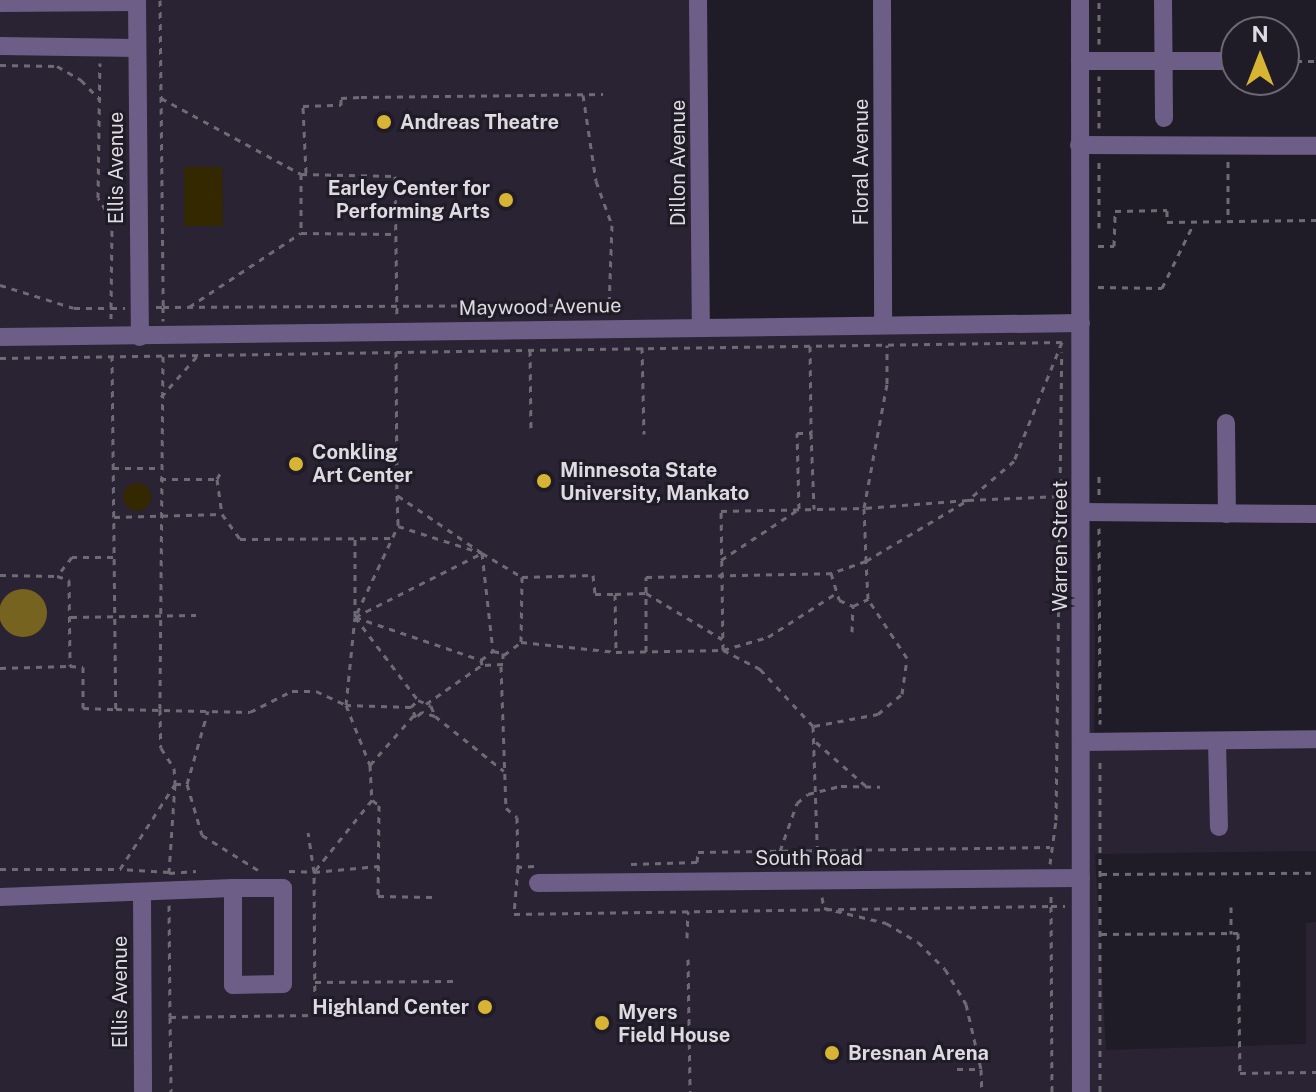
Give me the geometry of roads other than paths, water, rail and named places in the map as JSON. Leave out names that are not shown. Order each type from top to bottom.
[{"type":"street","name":"Dillon Avenue","points":[[698,0],[701,326]]},
{"type":"street","name":"Floral Avenue","points":[[882,0],[883,324]]},
{"type":"street","name":"Warren Street","points":[[1080,0],[1081,323],[1090,503],[1091,742],[1081,878],[1081,1092]]},
{"type":"street","points":[[1163,0],[1164,118]]},
{"type":"street","points":[[0,3],[137,1]]},
{"type":"street","name":"Ellis Avenue","points":[[137,1],[140,337]]},
{"type":"street","points":[[0,46],[137,48]]},
{"type":"street","points":[[1080,61],[1220,61]]},
{"type":"street","points":[[1079,145],[1316,146]]},
{"type":"street","name":"Maywood Avenue","points":[[0,337],[1081,323]]},
{"type":"street","points":[[1226,423],[1227,514]]},
{"type":"street","points":[[1090,503],[1227,514],[1316,514]]},
{"type":"street","points":[[1091,742],[1316,739]]},
{"type":"street","points":[[1217,741],[1219,827]]},
{"type":"street","name":"South Road","points":[[542,883],[1081,878]]},
{"type":"street","points":[[0,897],[233,888],[283,888],[283,984],[233,985],[233,888]]},
{"type":"street","name":"Ellis Avenue","points":[[142,892],[143,1092]]},
{"type":"place","name":"Andreas Theatre","points":[[384,122]]},
{"type":"place","name":"Earley Center for Performing Arts","points":[[506,200]]},
{"type":"place","name":"Conkling Art Center","points":[[296,464]]},
{"type":"place","name":"Minnesota State University, Mankato","points":[[544,481]]},
{"type":"place","name":"Highland Center","points":[[485,1007]]},
{"type":"place","name":"Myers Field House","points":[[602,1023]]},
{"type":"place","name":"Bresnan Arena","points":[[832,1053]]}]
